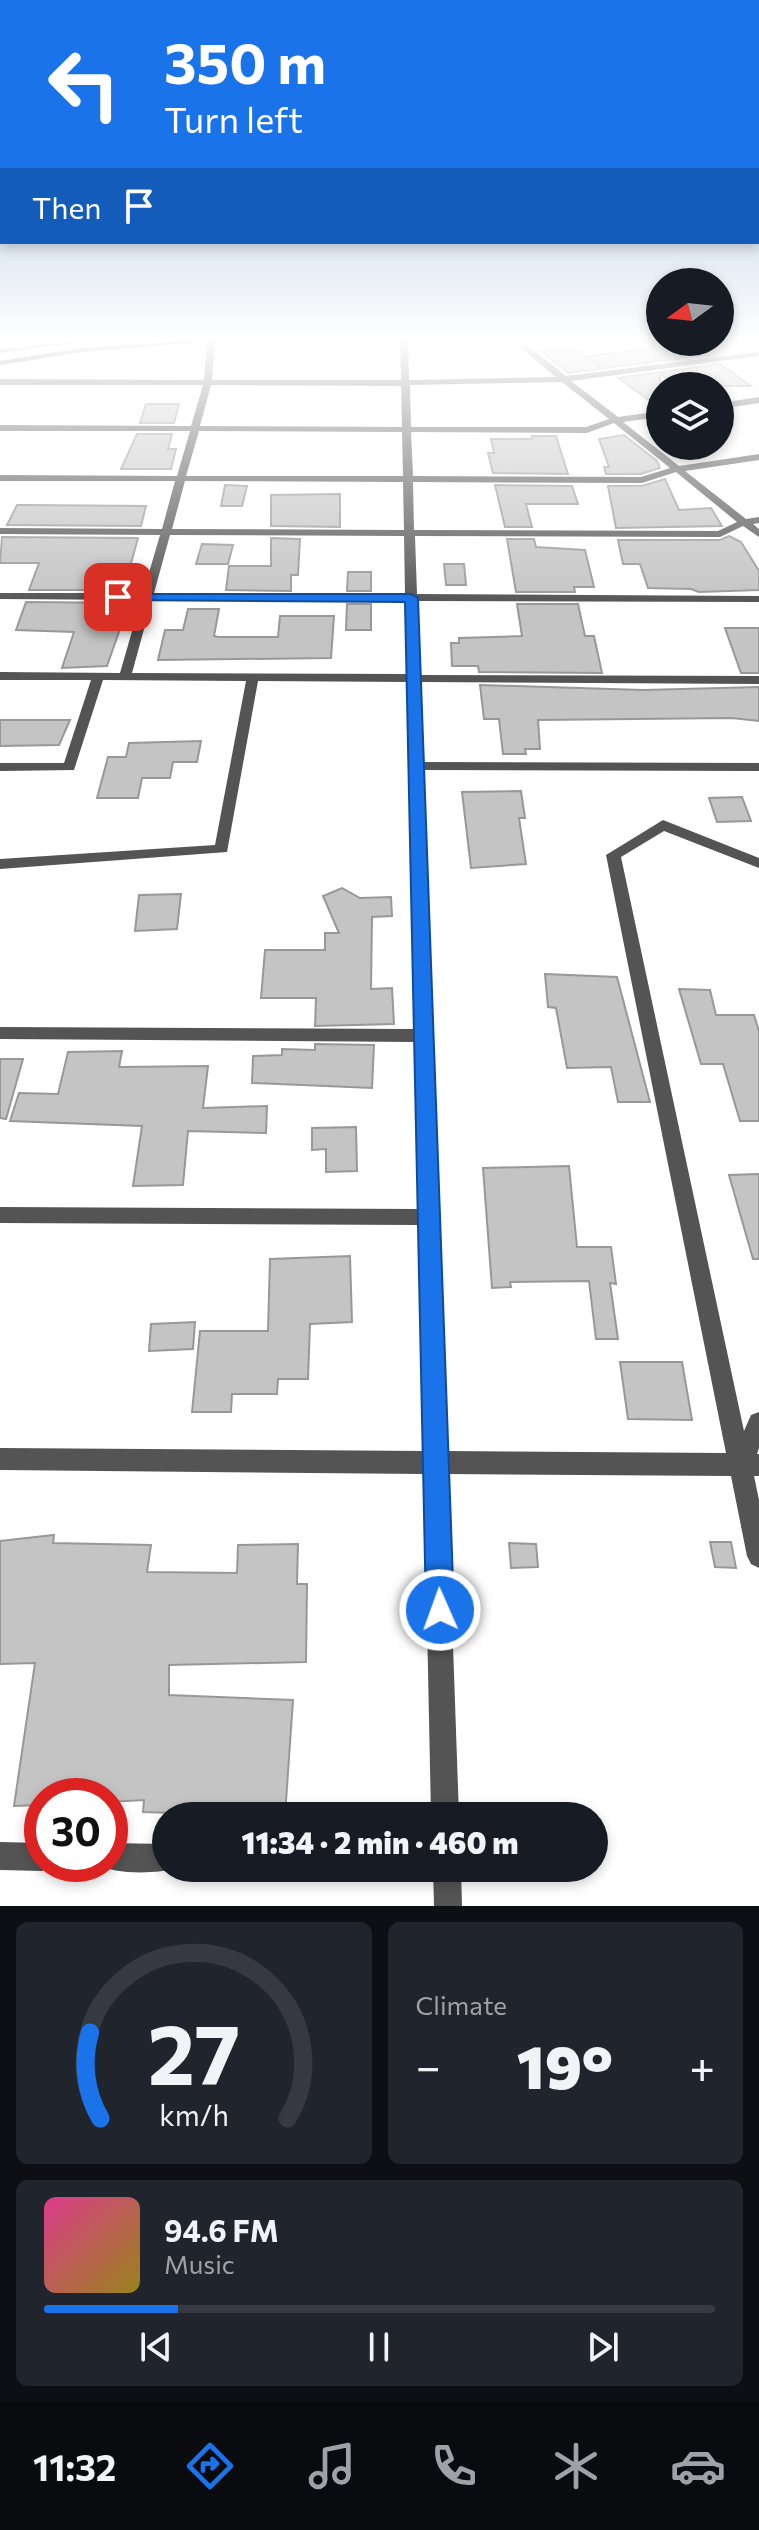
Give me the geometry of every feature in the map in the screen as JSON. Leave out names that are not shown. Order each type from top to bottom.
[{"type":"street","points":[[0,428],[593,428]]},
{"type":"street","points":[[625,428],[759,534]]},
{"type":"street","points":[[125,677],[195,429]]},
{"type":"street","points":[[406,429],[445,1802]]},
{"type":"street","points":[[0,478],[642,480],[677,469],[759,457]]},
{"type":"street","points":[[0,531],[720,534],[744,522],[759,520]]},
{"type":"street","points":[[0,596],[759,599]]},
{"type":"street","points":[[0,676],[759,680]]},
{"type":"street","points":[[0,767],[69,767],[98,677]]},
{"type":"street","points":[[0,864],[222,849],[253,677]]},
{"type":"street","points":[[416,766],[759,767]]},
{"type":"street","points":[[759,863],[663,825],[613,855],[750,1465],[759,1556]]},
{"type":"street","points":[[0,1033],[423,1036]]},
{"type":"street","points":[[0,1215],[428,1217]]},
{"type":"street","points":[[750,1465],[759,1423]]},
{"type":"street","points":[[0,1459],[750,1465]]},
{"type":"street","points":[[0,1856],[24,1857]]},
{"type":"street","points":[[128,1857],[152,1858]]},
{"type":"street","points":[[447,1882],[448,1906]]},
{"type":"building","points":[[137,434],[172,434],[168,449],[176,449],[171,469],[121,469]]},
{"type":"building","points":[[624,435],[646,452],[646,460],[656,460],[660,468],[641,474],[606,474],[604,467],[609,467],[599,439]]},
{"type":"building","points":[[532,436],[556,436],[568,474],[493,473],[488,453],[494,453],[491,439],[532,439]]},
{"type":"building","points":[[665,479],[679,510],[711,508],[722,526],[616,528],[608,486],[642,486]]},
{"type":"building","points":[[225,485],[247,486],[242,506],[221,506]]},
{"type":"building","points":[[495,485],[572,486],[578,504],[526,504],[532,527],[505,527]]},
{"type":"building","points":[[340,494],[340,527],[271,526],[271,495]]},
{"type":"building","points":[[17,505],[146,506],[141,526],[7,525]]},
{"type":"building","points":[[729,536],[741,542],[759,571],[759,590],[699,592],[648,588],[640,564],[623,564],[618,540],[720,540]]},
{"type":"building","points":[[2,537],[138,538],[130,567],[143,567],[137,590],[29,590],[39,563],[0,563]]},
{"type":"building","points":[[271,538],[300,539],[298,575],[291,575],[291,591],[226,590],[229,566],[271,566]]},
{"type":"building","points":[[507,539],[534,539],[536,547],[585,550],[594,587],[574,587],[575,592],[516,592]]},
{"type":"building","points":[[202,544],[233,545],[228,564],[196,564]]},
{"type":"building","points":[[444,564],[464,564],[466,585],[446,585]]},
{"type":"building","points":[[348,572],[371,572],[371,591],[347,591]]},
{"type":"building","points":[[26,602],[129,603],[107,666],[62,668],[74,632],[16,630]]},
{"type":"building","points":[[347,604],[371,604],[371,630],[346,630]]},
{"type":"building","points":[[517,604],[578,604],[585,636],[594,636],[602,673],[479,672],[478,666],[452,666],[451,643],[459,643],[459,638],[522,636]]},
{"type":"building","points":[[188,609],[219,609],[214,636],[218,637],[278,637],[280,616],[334,616],[331,658],[158,660],[165,630],[183,630]]},
{"type":"building","points":[[725,628],[759,628],[759,673],[741,673]]},
{"type":"building","points":[[480,685],[643,690],[759,687],[759,721],[732,718],[538,720],[540,749],[525,749],[526,754],[503,754],[499,719],[484,719]]},
{"type":"building","points":[[0,720],[70,720],[59,745],[0,746]]},
{"type":"building","points":[[201,741],[197,762],[173,762],[170,778],[142,778],[138,798],[97,798],[108,757],[126,757],[129,743]]},
{"type":"building","points":[[521,791],[525,818],[519,818],[526,864],[471,868],[462,792]]},
{"type":"building","points":[[742,797],[751,821],[717,822],[709,798]]},
{"type":"building","points":[[342,888],[360,898],[391,897],[392,916],[372,917],[371,989],[392,988],[394,1024],[315,1026],[316,998],[261,998],[265,950],[325,950],[325,933],[339,933],[323,896]]},
{"type":"building","points":[[181,894],[177,929],[135,931],[139,895]]},
{"type":"building","points":[[545,974],[617,977],[650,1102],[618,1102],[611,1067],[567,1068],[556,1008],[548,1007]]},
{"type":"building","points":[[679,989],[710,990],[716,1015],[754,1015],[759,1031],[759,1121],[740,1121],[723,1064],[701,1064]]},
{"type":"building","points":[[315,1044],[374,1045],[372,1088],[252,1083],[253,1056],[282,1055],[282,1049],[315,1050]]},
{"type":"building","points":[[122,1051],[119,1067],[208,1066],[203,1108],[267,1106],[266,1133],[188,1131],[183,1185],[133,1186],[142,1126],[10,1121],[19,1093],[58,1094],[68,1052]]},
{"type":"building","points":[[0,1059],[23,1059],[6,1119],[0,1118]]},
{"type":"building","points":[[356,1127],[357,1171],[326,1172],[326,1149],[312,1150],[312,1128]]},
{"type":"building","points":[[569,1166],[577,1247],[611,1247],[616,1284],[610,1283],[618,1339],[596,1339],[589,1281],[510,1282],[511,1287],[492,1288],[483,1168]]},
{"type":"building","points":[[759,1174],[759,1259],[753,1259],[729,1175]]},
{"type":"building","points":[[350,1256],[352,1322],[310,1324],[308,1379],[278,1379],[277,1394],[232,1394],[231,1412],[192,1412],[200,1331],[268,1331],[270,1259]]},
{"type":"building","points":[[195,1322],[193,1349],[149,1351],[151,1324]]},
{"type":"building","points":[[620,1362],[682,1362],[692,1420],[628,1419]]},
{"type":"building","points":[[54,1535],[53,1543],[151,1545],[147,1572],[237,1573],[238,1545],[298,1544],[297,1584],[307,1584],[306,1662],[169,1665],[169,1695],[293,1700],[286,1802],[152,1802],[152,1812],[143,1812],[144,1800],[128,1801],[128,1778],[24,1778],[24,1806],[14,1806],[35,1663],[0,1664],[0,1541]]},
{"type":"building","points":[[710,1542],[731,1542],[736,1568],[715,1567]]},
{"type":"building","points":[[509,1543],[536,1544],[538,1567],[511,1568]]},
{"type":"route","points":[[118,597],[411,598],[440,1610]]}]
